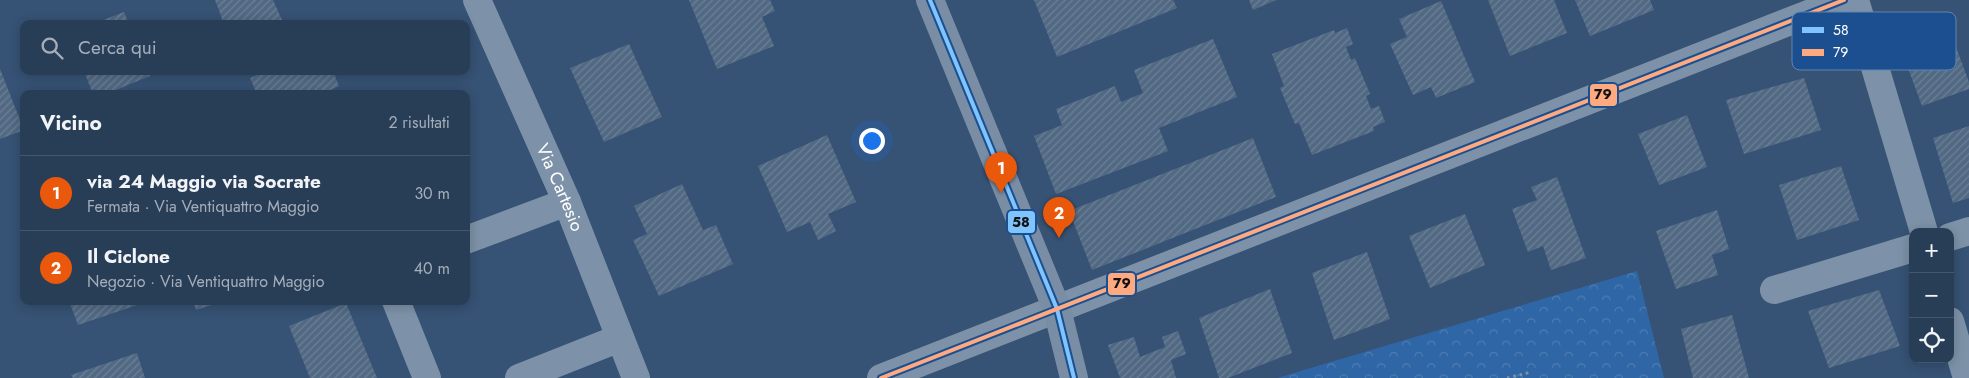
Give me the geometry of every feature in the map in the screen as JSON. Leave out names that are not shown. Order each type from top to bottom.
[{"type":"street","name":"Via Cartesio","points":[[477,0],[567,202],[636,378]]},
{"type":"street","points":[[930,0],[1057,309],[1074,378]]},
{"type":"street","points":[[1813,12],[1844,0]]},
{"type":"street","points":[[1855,0],[1859,12]]},
{"type":"street","points":[[881,378],[1792,20]]},
{"type":"street","points":[[1876,70],[1923,228]]},
{"type":"street","points":[[470,238],[567,202]]},
{"type":"street","points":[[1954,236],[1969,232]]},
{"type":"street","points":[[1774,290],[1909,249]]},
{"type":"street","points":[[398,305],[427,378]]},
{"type":"street","points":[[1954,334],[1967,378]]},
{"type":"street","points":[[519,378],[620,338]]},
{"type":"path","points":[[1507,378],[1527,372],[1528,378]]},
{"type":"green space","points":[[1637,271],[1664,378],[1277,378]]},
{"type":"building","points":[[215,0],[273,0],[282,20],[222,20]]},
{"type":"building","points":[[689,0],[770,0],[775,11],[762,17],[774,46],[717,69]]},
{"type":"building","points":[[1034,0],[1173,0],[1177,8],[1057,57]]},
{"type":"building","points":[[1249,0],[1276,0],[1253,10]]},
{"type":"building","points":[[1488,0],[1554,0],[1567,33],[1510,56]]},
{"type":"building","points":[[1575,0],[1650,0],[1654,10],[1590,36]]},
{"type":"building","points":[[1441,1],[1475,82],[1436,98],[1431,87],[1413,95],[1390,44],[1407,37],[1399,19]]},
{"type":"building","points":[[124,12],[127,20],[103,20]]},
{"type":"building","points":[[1347,28],[1353,44],[1346,47],[1351,60],[1355,58],[1370,94],[1366,96],[1371,109],[1379,106],[1385,122],[1373,127],[1374,131],[1312,155],[1299,123],[1295,124],[1280,88],[1284,86],[1272,54],[1334,30],[1335,33]]},
{"type":"building","points":[[1213,39],[1237,97],[1159,128],[1168,151],[1056,194],[1034,136],[1062,125],[1056,109],[1115,86],[1121,102],[1143,93],[1134,70]]},
{"type":"building","points":[[629,44],[662,117],[604,142],[570,68]]},
{"type":"building","points":[[1956,47],[1969,82],[1969,89],[1922,106],[1909,70],[1956,70]]},
{"type":"building","points":[[0,69],[20,120],[20,132],[0,139]]},
{"type":"building","points":[[86,75],[150,76],[116,90],[91,90]]},
{"type":"building","points":[[257,75],[335,75],[339,86],[330,90],[255,90],[250,78]]},
{"type":"building","points":[[1804,78],[1821,130],[1744,154],[1726,100]]},
{"type":"building","points":[[1687,115],[1707,167],[1659,185],[1638,134]]},
{"type":"building","points":[[1969,126],[1969,198],[1953,203],[1933,138]]},
{"type":"building","points":[[827,135],[856,202],[828,214],[836,231],[818,240],[810,222],[787,232],[758,166]]},
{"type":"building","points":[[1253,138],[1276,197],[1092,270],[1069,211]]},
{"type":"building","points":[[1841,166],[1859,220],[1797,240],[1779,185]]},
{"type":"building","points":[[1557,177],[1586,258],[1551,270],[1543,246],[1528,252],[1512,209],[1537,200],[1531,187]]},
{"type":"building","points":[[682,184],[703,230],[716,225],[733,264],[659,296],[633,240],[647,234],[634,206]]},
{"type":"building","points":[[1717,210],[1729,249],[1712,255],[1718,275],[1676,289],[1656,231]]},
{"type":"building","points":[[1465,214],[1485,265],[1430,288],[1409,236]]},
{"type":"building","points":[[1367,252],[1390,319],[1334,340],[1312,273]]},
{"type":"building","points":[[1270,289],[1292,353],[1228,378],[1219,378],[1199,318]]},
{"type":"building","points":[[1879,290],[1900,346],[1829,368],[1808,311]]},
{"type":"building","points":[[70,305],[137,305],[78,325]]},
{"type":"building","points":[[194,305],[212,305],[196,310]]},
{"type":"building","points":[[341,305],[347,305],[377,378],[310,378],[289,326]]},
{"type":"building","points":[[1732,315],[1749,378],[1693,378],[1681,329]]},
{"type":"building","points":[[1178,331],[1186,354],[1171,360],[1176,378],[1120,378],[1108,345],[1134,337],[1140,357],[1165,347],[1162,337]]},
{"type":"building","points":[[137,353],[145,378],[73,378],[71,375]]},
{"type":"transit line","name":"58","points":[[930,0],[1057,309],[1074,378]]},
{"type":"transit line","name":"79","points":[[1813,12],[1844,0]]},
{"type":"transit line","name":"79","points":[[881,378],[1792,20]]},
{"type":"place","name":"via 24 Maggio via Socrate","points":[[1001,193]]},
{"type":"place","name":"Il Ciclone","points":[[1059,238]]}]
